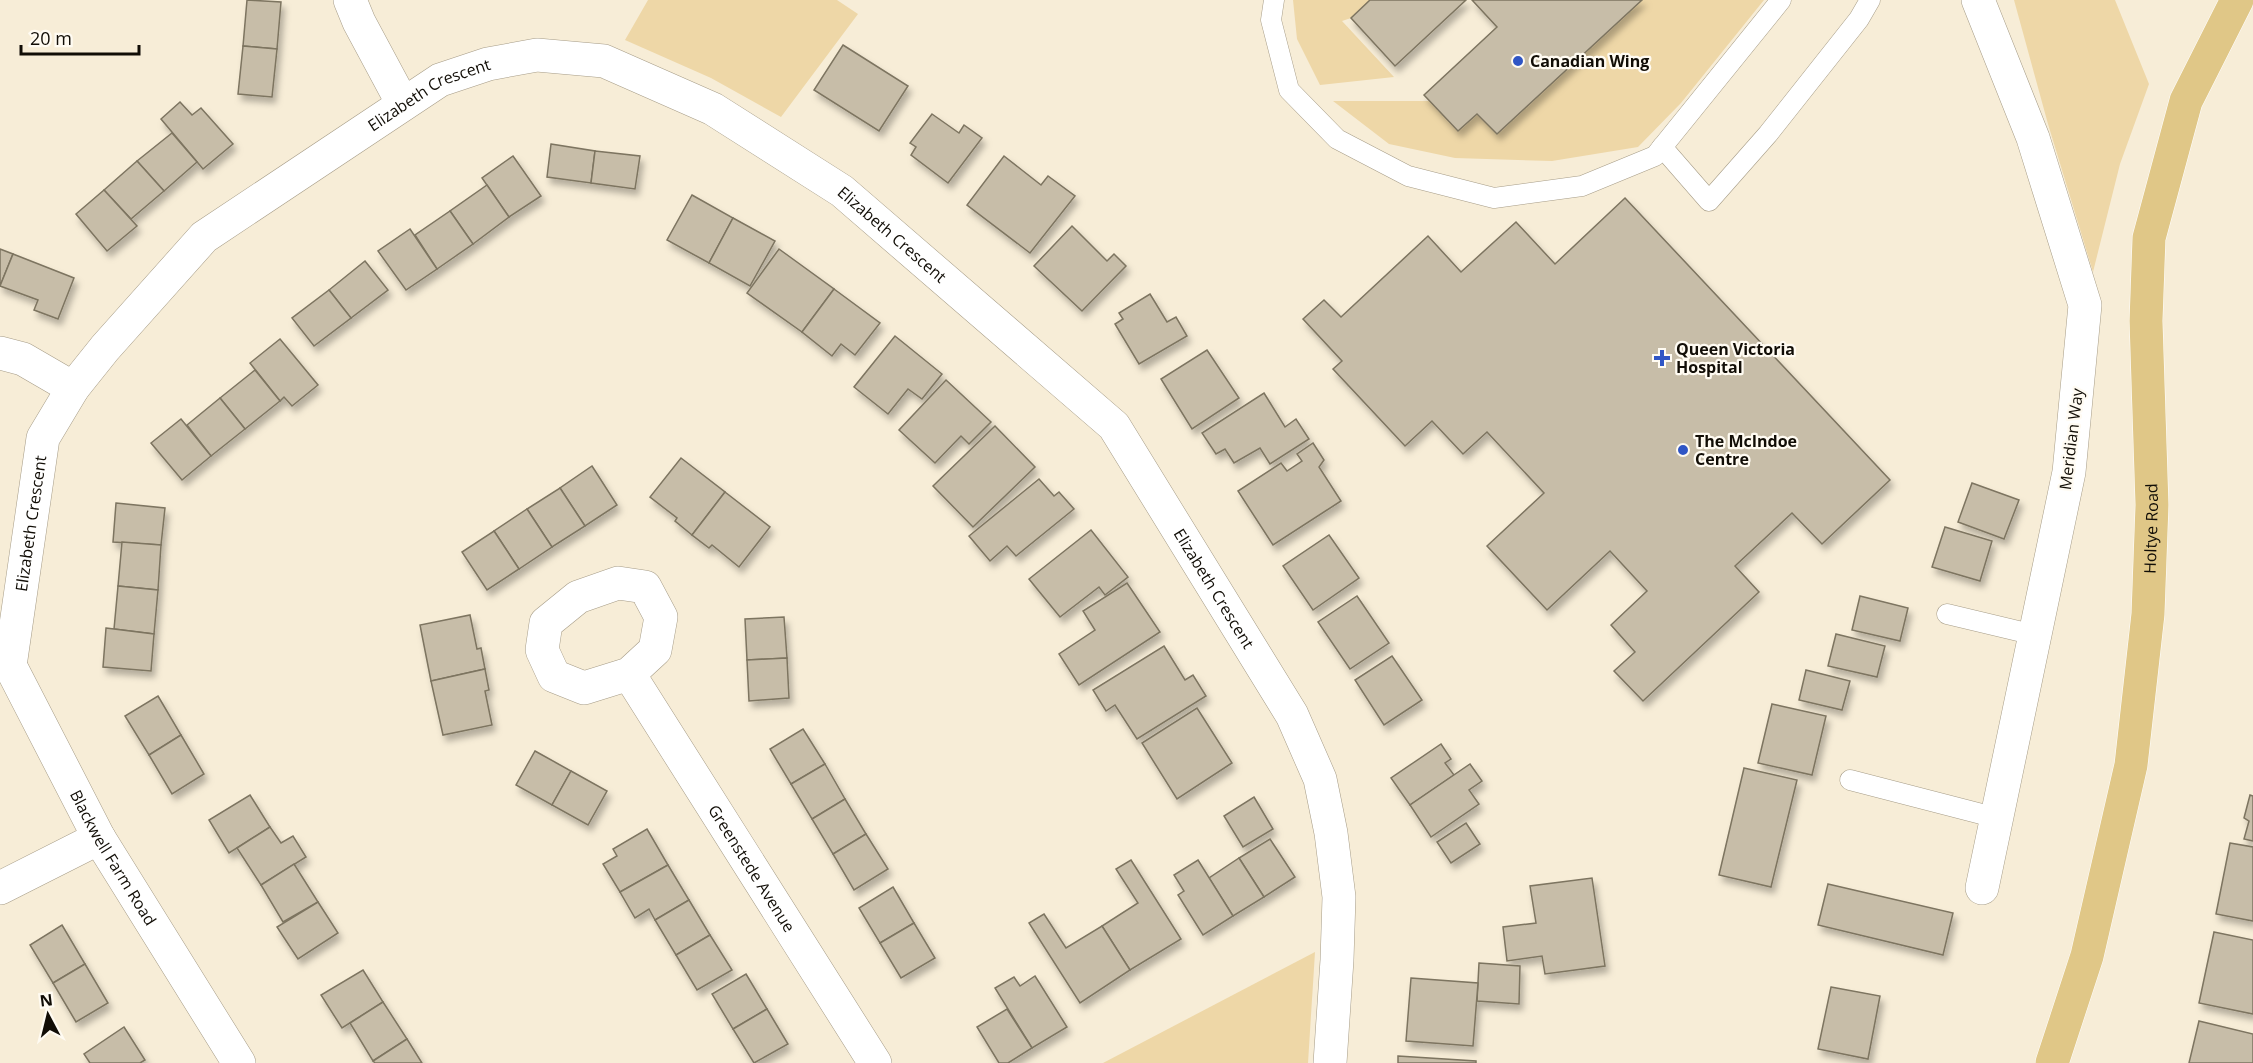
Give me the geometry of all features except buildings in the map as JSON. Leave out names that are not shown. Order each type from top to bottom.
[{"type":"main road","name":"Holtye Road","points":[[2052,1063],[2087,956],[2131,765],[2148,615],[2152,504],[2146,321],[2149,238],[2186,101],[2234,1]]},
{"type":"street","points":[[350,0],[359,22],[403,104]]},
{"type":"street","name":"Meridian Way","points":[[1978,0],[2033,138],[2085,305],[2069,472],[1982,888]]},
{"type":"street","name":"Elizabeth Crescent","points":[[5,656],[43,438],[73,388],[105,348],[204,237],[440,80],[488,64],[537,54],[604,61],[713,109],[842,191],[1114,426],[1292,715],[1320,779],[1331,833],[1339,897],[1330,1063]]},
{"type":"street","points":[[0,352],[23,359],[73,388]]},
{"type":"street","name":"Blackwell Farm Road","points":[[5,656],[99,838],[239,1063]]},
{"type":"street","name":"Greenstede Avenue","points":[[629,674],[875,1063]]},
{"type":"street","points":[[0,888],[99,838]]},
{"type":"lane","points":[[1274,0],[1271,20],[1290,90],[1337,139],[1408,176],[1494,198],[1582,186],[1655,156],[1780,0]]},
{"type":"lane","points":[[1662,147],[1709,201],[1788,108],[1859,19],[1870,0]]},
{"type":"lane","points":[[1947,614],[2035,635]]},
{"type":"lane","points":[[1850,780],[1997,818]]},
{"type":"shaded area","points":[[648,0],[837,0],[858,14],[781,117],[711,78],[625,40]]},
{"type":"shaded area","points":[[1293,0],[1370,0],[1351,18],[1342,21],[1394,77],[1320,85],[1297,39]]},
{"type":"shaded area","points":[[1642,0],[1764,0],[1681,103],[1638,147],[1552,161],[1455,158],[1389,144],[1333,101],[1430,101],[1458,131],[1477,114],[1497,134]]},
{"type":"shaded area","points":[[2014,0],[2115,0],[2149,84],[2120,164],[2093,272],[2048,124]]},
{"type":"shaded area","points":[[1315,952],[1308,1063],[1103,1063]]},
{"type":"place","name":"Canadian Wing","points":[[1518,61]]},
{"type":"place","name":"Queen Victoria Hospital","points":[[1662,358]]},
{"type":"place","name":"The McIndoe Centre","points":[[1683,450]]}]
